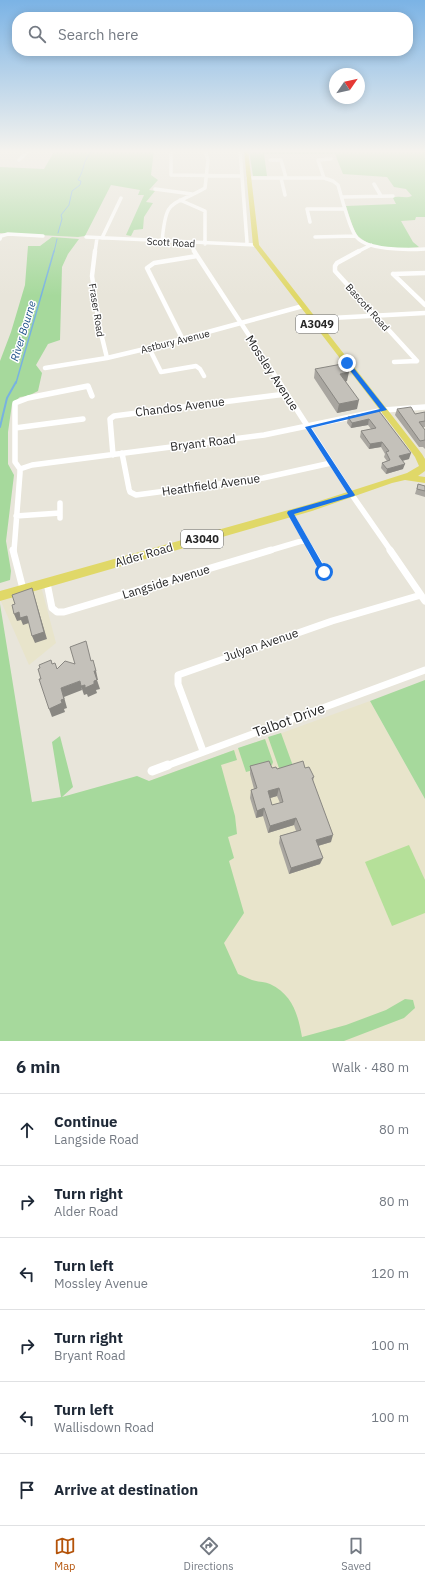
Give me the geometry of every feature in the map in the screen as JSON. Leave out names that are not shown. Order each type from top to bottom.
[{"type":"main road","points":[[248,199],[256,245]]},
{"type":"main road","name":"A3049","points":[[256,245],[384,410],[424,468]]},
{"type":"main road","name":"Alder Road","points":[[0,596],[352,495],[424,468]]},
{"type":"street","name":"Fraser Road","points":[[107,358],[99,325],[92,276],[100,238],[121,199]]},
{"type":"street","points":[[162,242],[165,215],[171,207],[183,199]]},
{"type":"street","points":[[246,199],[247,242]]},
{"type":"street","points":[[342,199],[355,236]]},
{"type":"street","points":[[180,200],[205,211],[205,244]]},
{"type":"street","points":[[310,222],[307,209],[345,209]]},
{"type":"street","points":[[0,237],[8,234],[43,236]]},
{"type":"street","points":[[315,236],[355,236],[371,245],[393,249],[425,248]]},
{"type":"street","name":"Scott Road","points":[[86,237],[162,242],[256,245]]},
{"type":"street","name":"Mossley Avenue","points":[[189,243],[352,495],[423,598]]},
{"type":"street","name":"Bascott Road","points":[[371,245],[337,263],[334,268],[417,361],[394,362]]},
{"type":"street","points":[[183,340],[147,268],[152,263],[197,256]]},
{"type":"street","points":[[425,273],[393,274],[425,306]]},
{"type":"street","name":"Astbury Avenue","points":[[45,368],[107,358],[183,340],[303,306]]},
{"type":"street","points":[[313,319],[425,313]]},
{"type":"street","points":[[149,348],[161,372],[188,367],[198,367],[204,376]]},
{"type":"street","points":[[23,590],[13,549],[20,469],[15,462],[15,403],[19,400],[88,386],[92,396]]},
{"type":"street","name":"Chandos Avenue","points":[[113,455],[110,419],[114,416],[286,394]]},
{"type":"street","name":"Bryant Road","points":[[20,469],[32,465],[264,435],[384,410],[425,407]]},
{"type":"street","points":[[15,428],[83,419]]},
{"type":"street","name":"Heathfield Avenue","points":[[122,453],[130,492],[136,495],[263,478],[331,463]]},
{"type":"street","points":[[16,516],[60,515],[60,503]]},
{"type":"street","points":[[290,513],[324,572]]},
{"type":"street","name":"Langside Avenue","points":[[47,583],[52,608],[57,612],[64,612],[305,540]]},
{"type":"street","name":"Julyan Avenue","points":[[203,751],[178,684],[178,675],[332,621],[423,598]]},
{"type":"street","name":"Talbot Drive","points":[[152,770],[425,670]]},
{"type":"shaded area","points":[[41,586],[56,643],[29,665],[0,599]]},
{"type":"shaded area","points":[[370,701],[425,799],[425,1041],[216,1041],[149,781]]},
{"type":"green space","points":[[0,199],[104,199],[85,236],[78,237],[0,233]]},
{"type":"green space","points":[[142,199],[149,199],[146,202],[153,203],[144,217],[143,229],[134,230],[131,236],[126,235]]},
{"type":"green space","points":[[393,199],[425,199],[425,217],[416,217],[415,220],[401,221],[413,242],[419,247],[388,248],[365,242],[357,235],[346,206],[396,204]]},
{"type":"green space","points":[[52,237],[79,239],[68,254],[62,267],[60,340],[48,344],[36,365],[42,373],[38,391],[28,396],[20,397],[12,404],[8,432],[8,464],[14,475],[6,541],[11,571],[10,580],[0,583],[0,361],[11,332],[25,285],[28,246],[40,246]]},
{"type":"green space","points":[[0,604],[32,802],[61,797],[52,742],[60,736],[73,787],[62,797],[137,776],[149,781],[234,750],[237,760],[221,765],[235,816],[237,834],[228,837],[234,858],[229,861],[244,913],[224,943],[238,974],[252,980],[270,984],[284,994],[293,1006],[296,1013],[302,1037],[346,1025],[386,1010],[405,999],[413,1000],[415,1008],[404,1018],[344,1041],[0,1041]]},
{"type":"green space","points":[[425,680],[425,799],[370,701]]},
{"type":"green space","points":[[281,733],[293,766],[282,769],[279,768],[268,737]]},
{"type":"green space","points":[[265,739],[273,762],[272,765],[246,772],[238,748]]},
{"type":"green space","points":[[409,845],[425,880],[425,913],[392,926],[365,862]]},
{"type":"building","points":[[342,364],[349,372],[340,374],[359,400],[339,404],[315,369]]},
{"type":"building","points":[[411,407],[415,414],[425,412],[425,421],[419,422],[425,430],[425,440],[420,441],[397,409]]},
{"type":"building","points":[[379,411],[411,453],[399,456],[405,464],[387,469],[382,463],[390,460],[386,452],[389,451],[382,442],[370,444],[361,431],[376,428],[369,419],[352,423],[348,417]]},
{"type":"building","points":[[418,484],[425,486],[425,491],[417,489]]},
{"type":"building","points":[[32,588],[44,632],[32,636],[27,616],[20,618],[19,612],[14,614],[12,605],[15,604],[12,595]]},
{"type":"building","points":[[86,641],[91,661],[93,660],[97,680],[94,681],[94,684],[85,688],[85,685],[81,686],[80,681],[61,688],[64,699],[61,700],[62,703],[49,709],[39,679],[41,679],[38,669],[40,668],[39,665],[51,660],[52,664],[55,663],[57,669],[65,661],[75,664],[70,647]]},
{"type":"building","points":[[269,761],[272,768],[276,767],[277,769],[303,761],[305,768],[309,767],[314,777],[312,778],[333,835],[316,840],[323,858],[291,868],[280,836],[301,830],[296,818],[270,826],[264,808],[257,811],[251,790],[257,788],[250,766]],"holes":[[[279,788],[283,802],[272,805],[268,791]]]},
{"type":"waterway","name":"River Bourne","points":[[58,233],[62,219],[61,215],[69,205],[70,199]]},
{"type":"waterway","name":"River Bourne","points":[[54,252],[57,239]]},
{"type":"waterway","name":"River Bourne","points":[[16,383],[54,251]]},
{"type":"waterway","name":"River Bourne","points":[[0,427],[7,398],[16,382]]},
{"type":"route","points":[[324,572],[290,513],[352,495],[308,427],[384,410],[347,363]]}]
